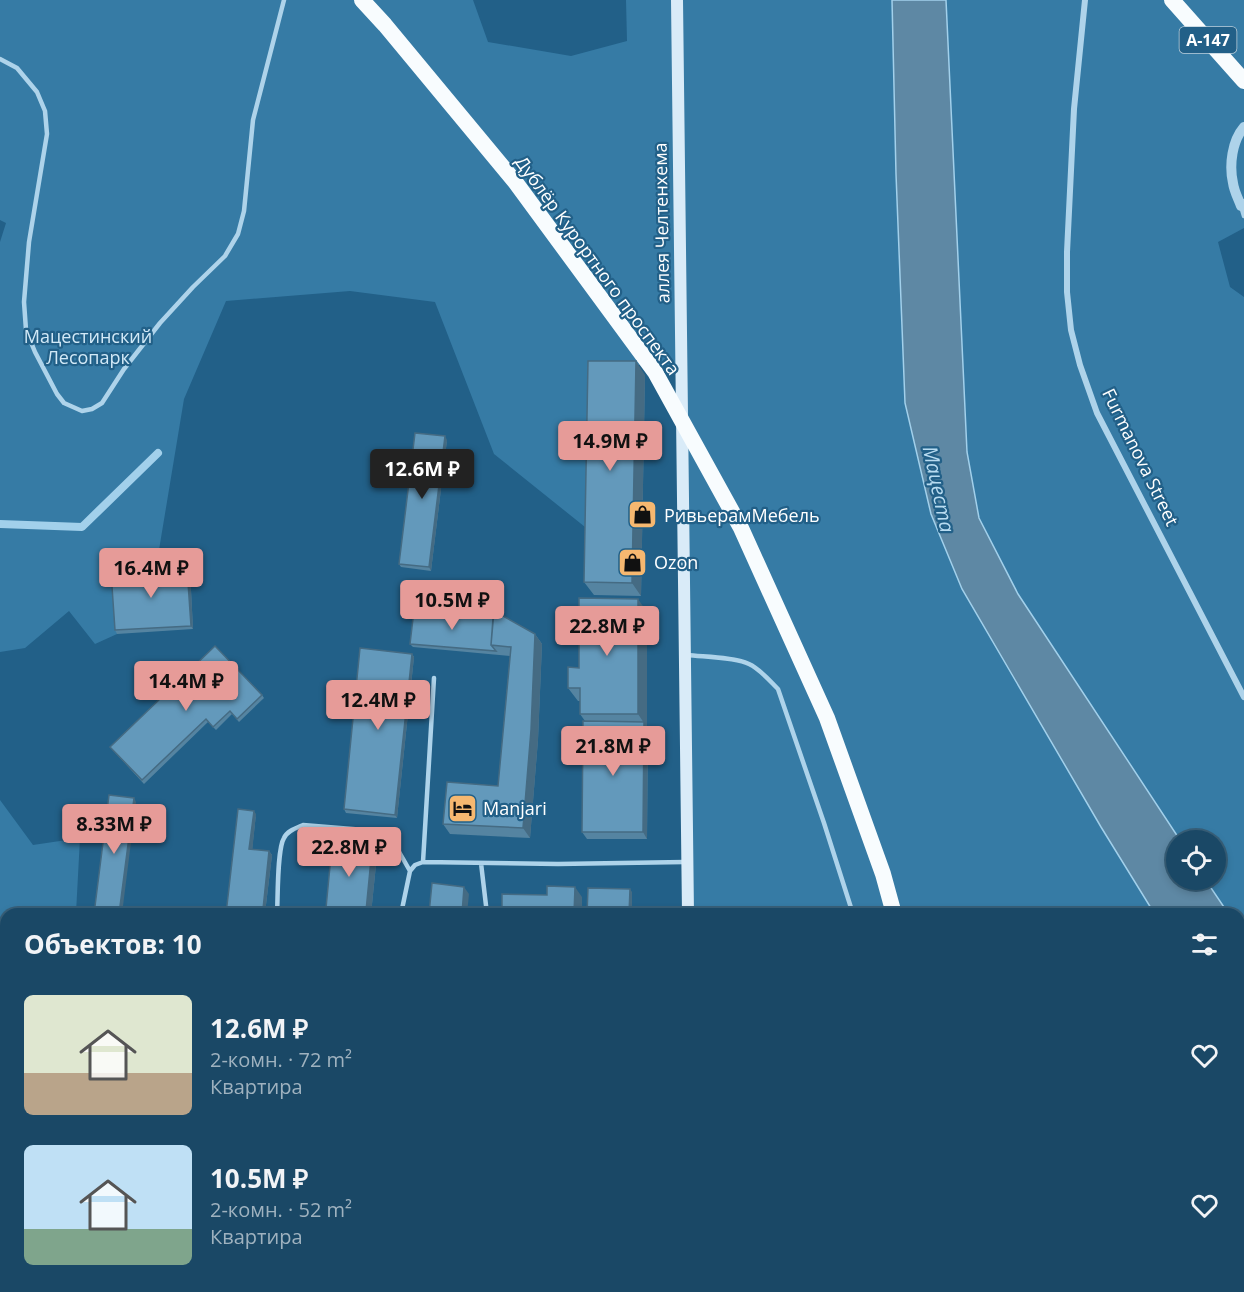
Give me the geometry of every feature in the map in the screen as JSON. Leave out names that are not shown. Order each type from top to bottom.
[{"type":"highway","name":"Дублёр Курортного проспекта","points":[[362,0],[516,183],[655,372],[741,528],[827,718],[883,874],[892,908]]},
{"type":"highway","name":"А-147","points":[[1172,0],[1244,81]]},
{"type":"main road","name":"аллея Челтенхема","points":[[677,0],[688,908]]},
{"type":"street","name":"Furmanova Street","points":[[1084,0],[1074,109],[1067,252],[1067,292],[1071,330],[1080,365],[1097,413],[1244,697]]},
{"type":"street","points":[[1243,208],[1232,182],[1232,162],[1234,147],[1244,127]]},
{"type":"lane","points":[[0,59],[17,68],[37,92],[45,111],[47,134],[29,242],[24,302],[27,330],[35,352],[64,403],[82,411],[92,409],[102,403],[124,369],[160,323],[225,256],[238,234],[244,211],[253,120],[284,0]]},
{"type":"lane","points":[[684,655],[750,664],[778,689],[851,908]]},
{"type":"lane","points":[[423,862],[434,678]]},
{"type":"lane","points":[[277,908],[280,848],[284,837],[303,825],[377,831],[388,838],[398,850],[410,871]]},
{"type":"lane","points":[[402,908],[410,871],[415,865],[423,862],[558,864],[688,862]]},
{"type":"lane","points":[[481,863],[486,908]]},
{"type":"green space","name":"Мацестинский Лесопарк","points":[[0,0],[473,0],[488,42],[571,56],[627,41],[626,0],[892,0],[905,403],[1101,827],[1151,908],[688,908],[680,367],[597,363],[595,535],[494,454],[435,302],[350,291],[226,301],[184,399],[156,568],[114,576],[117,634],[95,644],[69,611],[25,648],[0,652],[0,242],[6,223],[0,220]]},
{"type":"green space","points":[[946,0],[1244,0],[1244,228],[1218,242],[1230,287],[1244,297],[1244,908],[1225,908],[1212,890],[1226,890],[1226,830],[1173,830],[1018,594],[979,518],[967,452]]},
{"type":"green space","points":[[0,800],[33,845],[80,838],[76,908],[0,908]]},
{"type":"water","name":"Мацеста","points":[[892,0],[946,0],[967,452],[979,518],[1018,594],[1173,830],[1166,830],[1166,890],[1212,890],[1225,908],[1151,908],[962,589],[931,514],[905,403]]},
{"type":"building","points":[[588,361],[636,361],[632,583],[584,582]]},
{"type":"building","points":[[415,433],[445,436],[429,567],[399,564]]},
{"type":"building","points":[[187,568],[191,626],[115,630],[111,572]]},
{"type":"building","points":[[579,598],[638,599],[638,714],[580,714],[580,688],[568,688],[568,667],[579,668]]},
{"type":"building","points":[[414,610],[493,618],[491,645],[496,651],[410,644]]},
{"type":"building","points":[[494,611],[535,634],[531,730],[523,828],[443,824],[447,782],[498,786],[511,647],[491,645]]},
{"type":"building","points":[[215,646],[262,695],[237,719],[230,711],[213,727],[206,719],[142,780],[110,747]]},
{"type":"building","points":[[360,648],[412,654],[395,815],[344,809]]},
{"type":"building","points":[[583,721],[644,722],[643,832],[582,832]]},
{"type":"building","points":[[109,795],[134,798],[120,908],[95,908]]},
{"type":"building","points":[[238,809],[254,811],[249,849],[269,851],[263,908],[227,908]]},
{"type":"building","points":[[332,845],[372,849],[366,908],[326,908]]},
{"type":"building","points":[[432,883],[464,887],[462,908],[430,908]]},
{"type":"building","points":[[547,886],[575,887],[574,908],[502,908],[502,894],[547,895]]},
{"type":"building","points":[[588,888],[630,889],[629,908],[587,908]]},
{"type":"waterway","points":[[0,524],[82,527],[158,453]]},
{"type":"place","name":"РивьерамМебель","points":[[643,515]]},
{"type":"place","name":"Ozon","points":[[633,562]]},
{"type":"place","name":"Manjari","points":[[462,808]]}]
